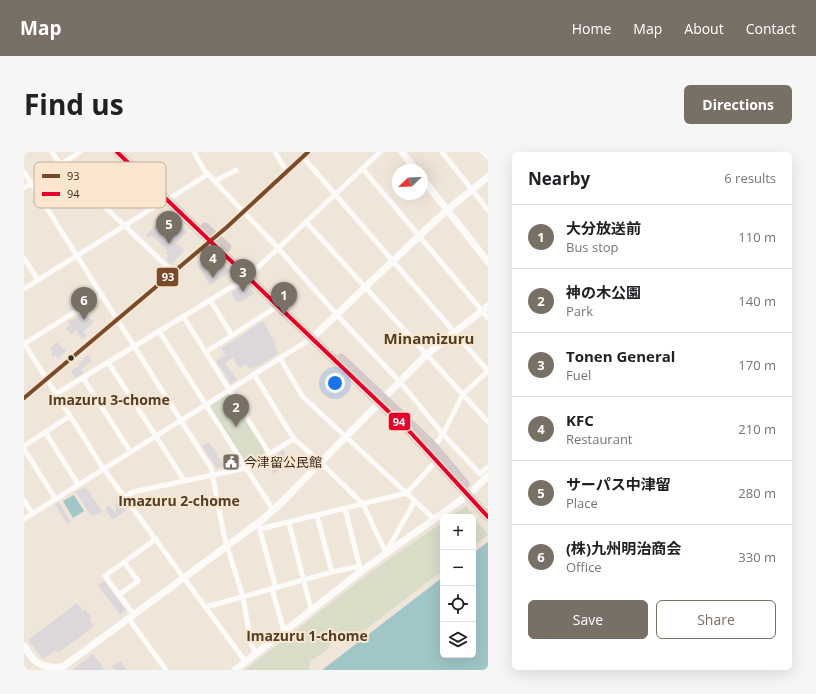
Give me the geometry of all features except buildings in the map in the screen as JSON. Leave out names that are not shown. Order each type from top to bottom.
[{"type":"highway","points":[[117,152],[129,162]]},
{"type":"highway","points":[[126,152],[136,162]]},
{"type":"highway","points":[[166,194],[381,400],[434,447],[470,493]]},
{"type":"highway","points":[[166,195],[170,198]]},
{"type":"highway","points":[[250,275],[278,306],[315,336]]},
{"type":"highway","points":[[381,400],[436,461],[483,506],[488,518]]},
{"type":"street","points":[[52,152],[59,162]]},
{"type":"street","points":[[63,162],[80,152]]},
{"type":"street","points":[[194,152],[200,164],[208,174],[278,248],[400,382],[443,434],[480,474],[488,467]]},
{"type":"street","points":[[274,152],[286,172]]},
{"type":"street","points":[[24,398],[213,239],[308,152]]},
{"type":"street","points":[[56,394],[250,275],[380,152]]},
{"type":"street","points":[[402,152],[411,164]]},
{"type":"street","points":[[442,152],[488,210]]},
{"type":"street","points":[[483,152],[488,157]]},
{"type":"street","points":[[303,157],[488,371],[463,394],[443,434],[434,447]]},
{"type":"street","points":[[363,169],[419,236],[485,308],[488,318]]},
{"type":"street","points":[[215,181],[236,170]]},
{"type":"street","points":[[24,172],[34,188]]},
{"type":"street","points":[[166,200],[208,174]]},
{"type":"street","points":[[24,518],[315,336],[338,315],[392,260],[447,210],[488,177]]},
{"type":"street","points":[[24,188],[34,181]]},
{"type":"street","points":[[428,186],[488,262]]},
{"type":"street","points":[[47,208],[210,468],[227,546],[243,597],[251,644],[256,653]]},
{"type":"street","points":[[106,208],[173,272]]},
{"type":"street","points":[[24,289],[154,208]]},
{"type":"street","points":[[306,222],[488,422]]},
{"type":"street","points":[[24,258],[38,280]]},
{"type":"street","points":[[102,295],[24,344],[103,468],[245,661]]},
{"type":"street","points":[[210,300],[232,335]]},
{"type":"street","points":[[206,352],[278,306]]},
{"type":"street","points":[[24,646],[38,664],[61,668],[227,546],[259,526],[427,354],[485,308]]},
{"type":"street","points":[[183,316],[269,453]]},
{"type":"street","points":[[159,331],[273,510]]},
{"type":"street","points":[[280,358],[302,396],[434,519]]},
{"type":"street","points":[[108,362],[184,480]]},
{"type":"street","points":[[254,374],[294,439],[363,504],[386,553]]},
{"type":"street","points":[[83,378],[130,451]]},
{"type":"street","points":[[24,446],[70,416]]},
{"type":"street","points":[[45,432],[78,484]]},
{"type":"street","points":[[125,498],[130,493],[137,491],[246,468],[294,439]]},
{"type":"street","points":[[24,449],[56,498]]},
{"type":"street","points":[[259,526],[289,523],[407,493],[436,461]]},
{"type":"street","points":[[235,670],[362,568],[386,553],[470,493],[488,476]]},
{"type":"street","points":[[24,500],[32,513]]},
{"type":"street","points":[[386,553],[415,501]]},
{"type":"street","points":[[345,509],[362,568]]},
{"type":"street","points":[[318,516],[332,572]]},
{"type":"street","points":[[289,523],[312,609]]},
{"type":"street","points":[[259,526],[284,631]]},
{"type":"street","points":[[156,539],[106,576],[166,670]]},
{"type":"street","points":[[119,595],[138,581],[124,562]]},
{"type":"street","points":[[206,607],[332,572],[356,567],[362,568]]},
{"type":"green space","points":[[228,394],[231,395],[265,450],[264,453],[247,464],[210,408],[210,406]]},
{"type":"green space","points":[[466,506],[472,514],[454,514]]},
{"type":"green space","points":[[476,519],[488,535],[476,544]]},
{"type":"green space","points":[[440,524],[440,572],[360,634],[347,634],[334,640],[326,651],[310,661],[309,670],[245,670],[372,571]]},
{"type":"water","points":[[74,495],[84,511],[73,518],[63,501]]},
{"type":"water","points":[[488,542],[488,670],[322,670],[440,579],[440,658],[476,658],[476,551]]},
{"type":"transit line","name":"94","points":[[117,152],[127,162]]},
{"type":"transit line","name":"93","points":[[24,398],[227,227],[308,152]]},
{"type":"transit line","name":"94","points":[[166,199],[411,433],[488,517]]},
{"type":"place","name":"サーパス中津留","points":[[169,244]]},
{"type":"place","name":"KFC","points":[[213,278]]},
{"type":"place","name":"Tonen General","points":[[243,292]]},
{"type":"place","name":"大分放送前","points":[[284,315]]},
{"type":"place","name":"(株)九州明治商会","points":[[84,320]]},
{"type":"place","name":"神の木公園","points":[[236,427]]},
{"type":"place","name":"今津留公民館","points":[[231,462]]},
{"type":"district","name":"Minamizuru","points":[[429,339]]},
{"type":"district","name":"Imazuru 3-chome","points":[[109,400]]},
{"type":"district","name":"Imazuru 2-chome","points":[[179,501]]},
{"type":"district","name":"Imazuru 1-chome","points":[[307,636]]}]
